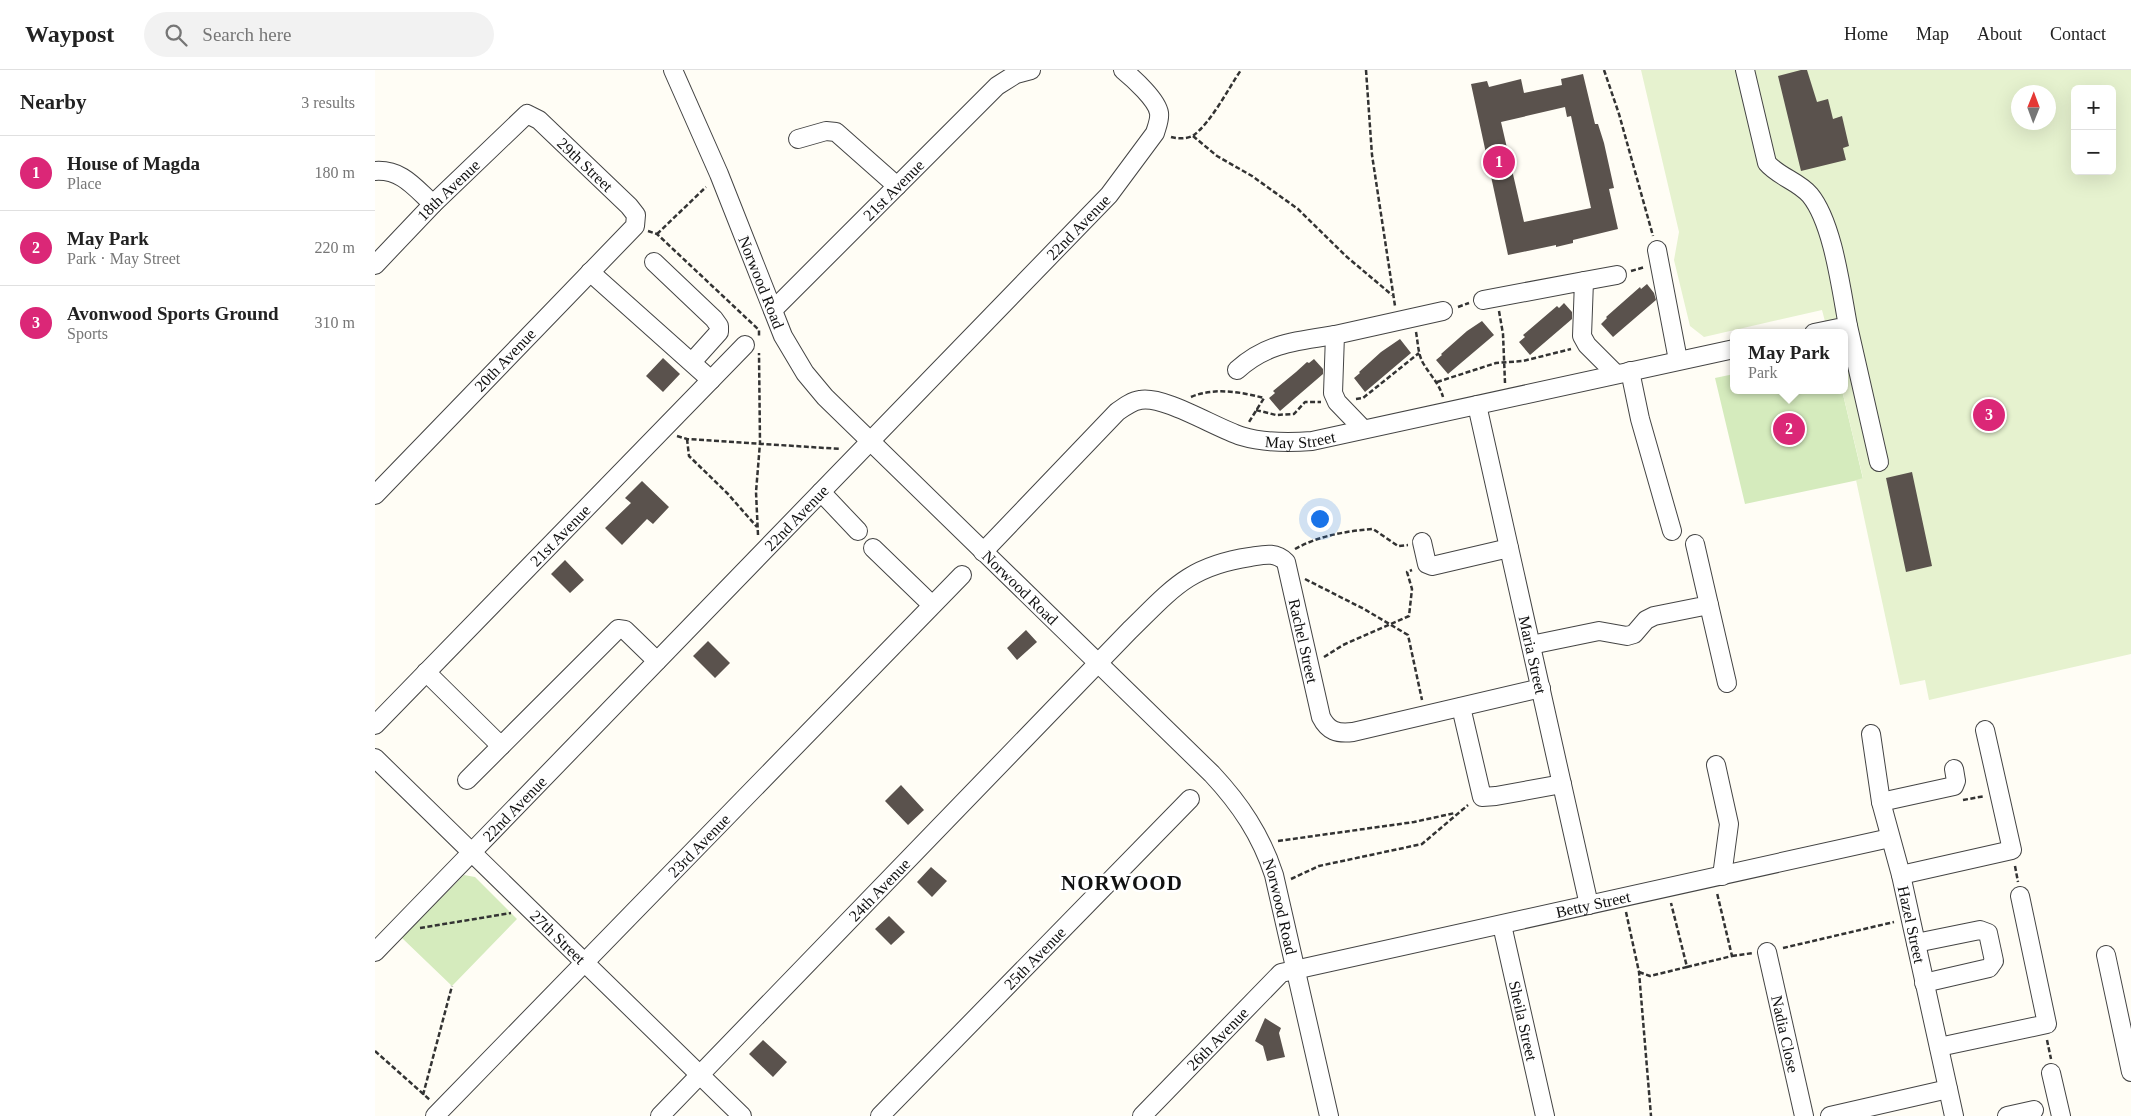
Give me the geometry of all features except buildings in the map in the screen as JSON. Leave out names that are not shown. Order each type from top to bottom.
[{"type":"street","name":"Norwood Road","points":[[673,70],[719,174],[783,336],[805,373],[825,397],[869,441],[1212,774],[1231,794],[1250,821],[1265,848],[1274,874],[1329,1116]]},
{"type":"street","name":"22nd Avenue","points":[[375,952],[856,458],[869,441],[1096,210],[1124,177],[1155,133],[1159,123],[1159,110],[1134,79],[1123,70]]},
{"type":"street","points":[[1745,70],[1767,163],[1809,194],[1827,224],[1879,462]]},
{"type":"street","name":"21st Avenue","points":[[773,310],[997,86],[1023,72]]},
{"type":"street","name":"29th Street","points":[[523,116],[530,114],[535,116],[629,206],[636,215],[635,226]]},
{"type":"street","name":"18th Avenue","points":[[375,265],[433,204],[523,116]]},
{"type":"street","points":[[798,139],[826,130],[836,132],[897,186]]},
{"type":"street","points":[[375,171],[390,171],[399,174],[433,204]]},
{"type":"street","name":"20th Avenue","points":[[375,494],[635,226]]},
{"type":"street","points":[[1658,257],[1678,360]]},
{"type":"street","points":[[654,262],[719,326],[719,332],[692,362]]},
{"type":"street","points":[[590,272],[711,380]]},
{"type":"street","points":[[1489,299],[1617,275]]},
{"type":"street","points":[[1584,281],[1582,336],[1587,345],[1623,372],[1640,419],[1673,531]]},
{"type":"street","points":[[1237,370],[1255,356],[1283,344],[1335,335],[1443,311]]},
{"type":"street","points":[[1833,329],[1848,326]]},
{"type":"street","points":[[1335,335],[1333,393],[1337,402],[1363,429]]},
{"type":"street","name":"21st Avenue","points":[[375,724],[711,380],[754,344]]},
{"type":"street","name":"May Street","points":[[983,552],[1117,412],[1133,402],[1141,400],[1158,401],[1239,435],[1265,442],[1313,442],[1363,429],[1730,350]]},
{"type":"street","name":"Maria Street","points":[[1477,405],[1589,905]]},
{"type":"street","points":[[821,492],[858,531]]},
{"type":"street","points":[[1422,542],[1427,564],[1435,565],[1509,548]]},
{"type":"street","points":[[1695,544],[1727,683]]},
{"type":"street","points":[[873,548],[932,605]]},
{"type":"street","points":[[1098,664],[1167,594],[1191,575],[1217,564],[1242,558],[1266,554],[1280,557]]},
{"type":"street","name":"Rachel Street","points":[[1280,557],[1286,562],[1291,578],[1321,716],[1330,730],[1343,734],[1541,688]]},
{"type":"street","name":"23rd Avenue","points":[[438,1113],[961,575]]},
{"type":"street","points":[[1531,646],[1599,631],[1627,636],[1634,634],[1646,620],[1654,616],[1709,605]]},
{"type":"street","points":[[467,780],[618,629],[625,630],[657,661]]},
{"type":"street","name":"24th Avenue","points":[[661,1116],[1098,664]]},
{"type":"street","points":[[426,672],[501,746]]},
{"type":"street","points":[[1461,707],[1482,797],[1562,784]]},
{"type":"street","points":[[1901,875],[2012,850],[1985,730]]},
{"type":"street","name":"Hazel Street","points":[[1871,734],[1881,802],[1911,918],[1954,1116]]},
{"type":"street","name":"27th Street","points":[[375,758],[742,1116]]},
{"type":"street","points":[[1716,765],[1729,824],[1718,876]]},
{"type":"street","points":[[1881,802],[1954,777]]},
{"type":"street","name":"25th Avenue","points":[[881,1116],[1190,799]]},
{"type":"street","name":"Betty Street","points":[[1296,970],[1890,838]]},
{"type":"street","points":[[1939,1047],[2048,1023],[2020,896]]},
{"type":"street","name":"Sheila Street","points":[[1501,925],[1545,1116]]},
{"type":"street","points":[[1916,943],[1980,930],[1988,932],[1994,961],[1989,968],[1924,982]]},
{"type":"street","name":"Nadia Close","points":[[1767,952],[1804,1116]]},
{"type":"street","points":[[2106,955],[2131,1072]]},
{"type":"street","name":"26th Avenue","points":[[1142,1116],[1281,973],[1296,970]]},
{"type":"street","points":[[2051,1073],[2061,1116]]},
{"type":"street","points":[[1830,1116],[1948,1089]]},
{"type":"street","points":[[2007,1116],[2034,1110]]},
{"type":"path","points":[[1155,133],[1178,139],[1193,136],[1208,120],[1241,70]]},
{"type":"path","points":[[1365,70],[1372,155],[1395,309],[1415,318],[1419,353],[1423,363],[1437,382],[1441,391]]},
{"type":"path","points":[[1604,70],[1619,114],[1658,257],[1617,275]]},
{"type":"path","points":[[1193,136],[1217,156],[1252,176],[1298,209],[1347,258],[1392,296]]},
{"type":"path","points":[[708,185],[657,234],[759,330],[754,344],[760,444],[756,492],[759,544],[762,553]]},
{"type":"path","points":[[1443,311],[1489,299],[1503,334],[1503,376]]},
{"type":"path","points":[[1437,382],[1503,362],[1549,356],[1587,345]]},
{"type":"path","points":[[1199,394],[1239,392],[1264,398],[1251,417]]},
{"type":"path","points":[[661,431],[687,439],[847,449]]},
{"type":"path","points":[[687,439],[689,456],[728,494],[758,528]]},
{"type":"path","points":[[1280,557],[1307,542],[1351,531],[1373,529],[1398,546],[1422,542]]},
{"type":"path","points":[[1310,665],[1343,645],[1409,616],[1412,589],[1407,572],[1427,564]]},
{"type":"path","points":[[1291,578],[1308,580],[1408,634],[1425,716]]},
{"type":"path","points":[[1954,777],[1960,800],[1999,793]]},
{"type":"path","points":[[1277,842],[1405,824],[1457,813],[1422,844],[1319,866],[1289,879]]},
{"type":"path","points":[[2012,850],[2020,896]]},
{"type":"path","points":[[1718,876],[1732,956]]},
{"type":"path","points":[[1667,888],[1687,967]]},
{"type":"path","points":[[1623,897],[1639,972],[1651,1116]]},
{"type":"path","points":[[415,929],[517,912]]},
{"type":"path","points":[[1639,972],[1650,976],[1732,956],[1767,952],[1911,918]]},
{"type":"path","points":[[423,1095],[452,986]]},
{"type":"path","points":[[2044,1025],[2051,1057],[2051,1073]]},
{"type":"path","points":[[375,1051],[423,1095],[438,1113]]},
{"type":"green space","points":[[1641,70],[2131,70],[2131,654],[1929,700],[1925,680],[1900,685],[1856,480],[1863,478],[1843,394],[1848,394],[1848,329],[1827,329],[1822,310],[1739,329],[1730,329],[1730,331],[1704,337],[1690,326],[1674,260],[1679,232]]},
{"type":"green space","points":[[1730,375],[1730,394],[1843,394],[1863,479],[1745,504],[1715,378]]},
{"type":"green space","points":[[464,875],[475,877],[517,919],[452,986],[402,938]]},
{"type":"place","name":"House of Magda","points":[[1499,162]]},
{"type":"place","name":"Avonwood Sports Ground","points":[[1989,415]]},
{"type":"place","name":"May Park","points":[[1789,429]]},
{"type":"district","name":"NORWOOD","points":[[1122,883]]}]
